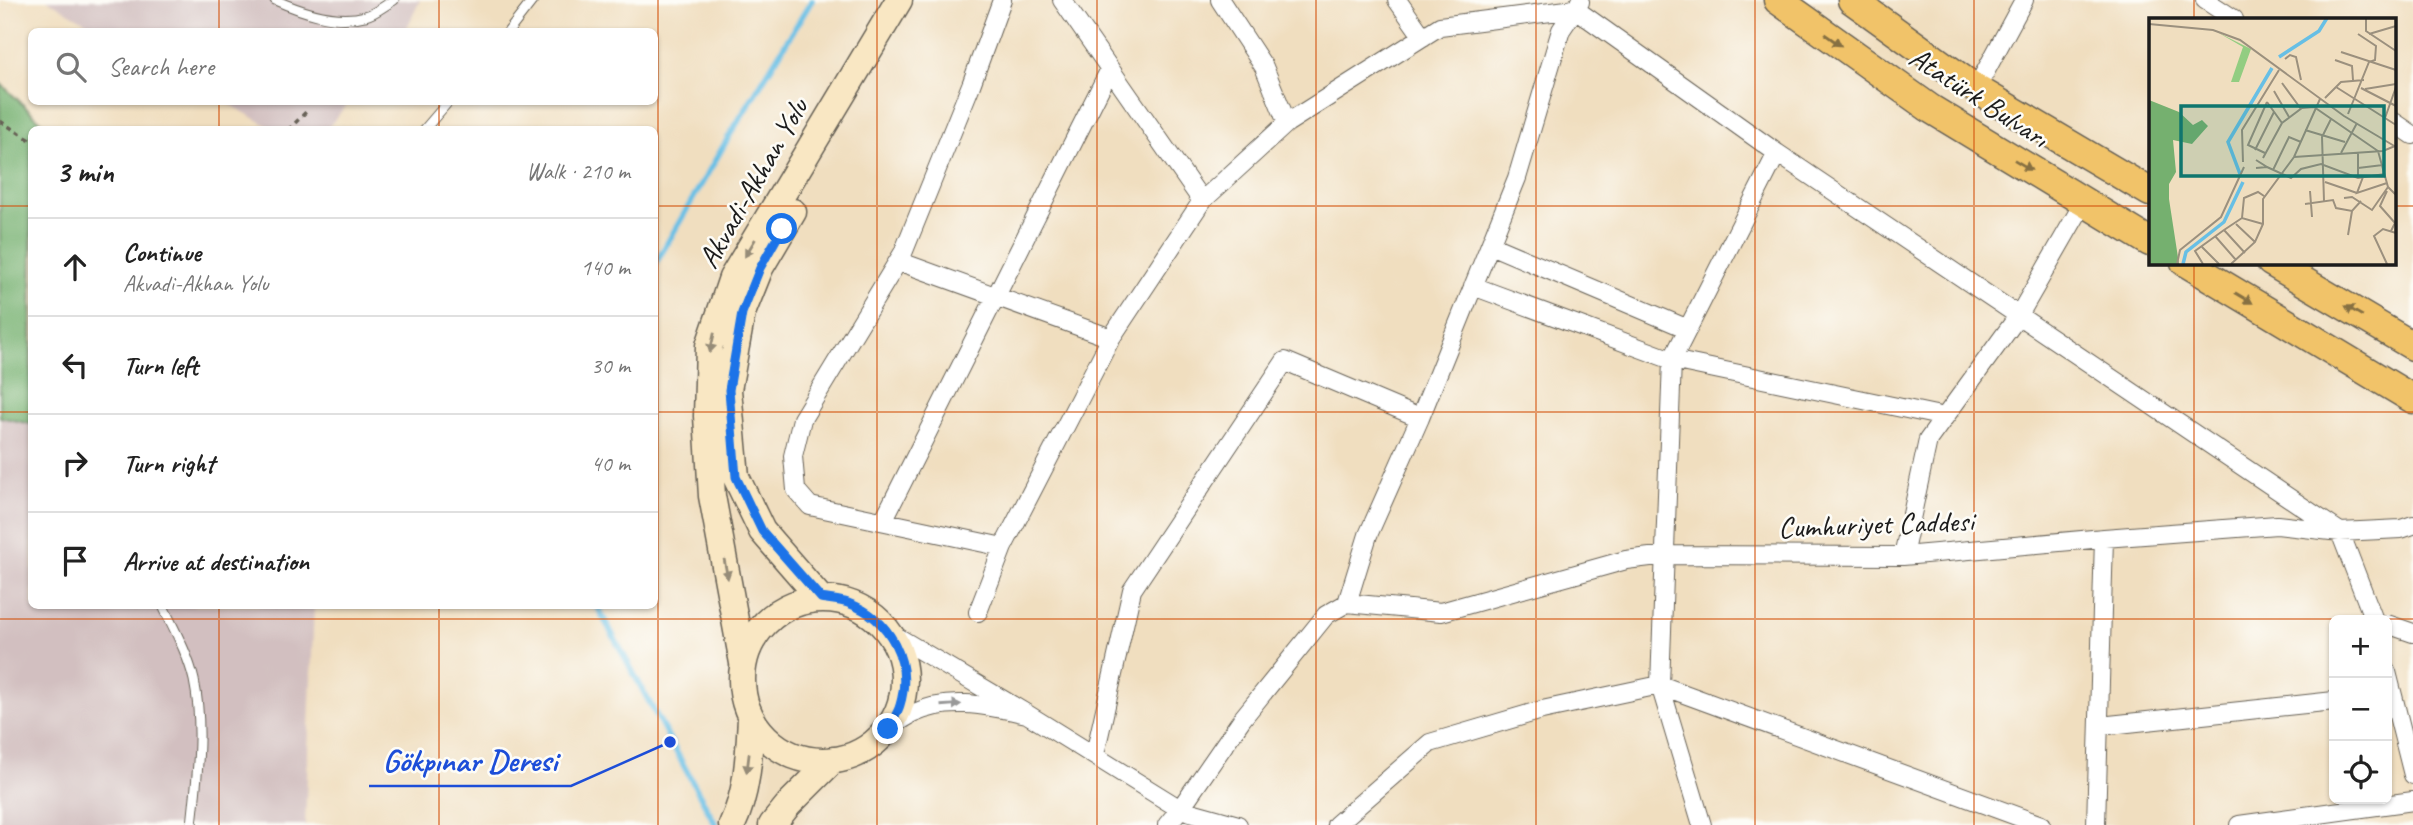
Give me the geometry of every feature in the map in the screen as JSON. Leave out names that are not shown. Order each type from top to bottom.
[{"type":"main road","name":"Akvadi-Akhan Yolu","points":[[743,663],[712,496],[707,416],[709,346],[732,278],[899,0]]},
{"type":"main road","name":"Akvadi-Akhan Yolu","points":[[821,598],[762,531],[736,477],[729,390],[742,313],[760,268],[920,0]]},
{"type":"main road","name":"Atatürk Bulvarı","points":[[1778,0],[1931,109],[2149,241]]},
{"type":"main road","name":"Atatürk Bulvarı","points":[[1852,0],[1976,89],[2149,191]]},
{"type":"main road","points":[[2188,264],[2413,399]]},
{"type":"main road","points":[[2274,264],[2413,346]]},
{"type":"main road","points":[[821,598],[847,602],[870,614],[889,632],[901,655],[905,681],[900,706],[888,729],[869,747],[846,758],[820,761],[792,755],[768,740],[751,718],[742,691],[743,663],[754,637],[773,616],[796,603],[821,598]]},
{"type":"main road","points":[[736,816],[749,759],[751,718]]},
{"type":"main road","points":[[772,825],[833,760]]},
{"type":"street","points":[[1002,0],[971,85],[898,261],[802,419],[793,456],[796,490],[810,506],[1003,547]]},
{"type":"street","points":[[1062,0],[1202,201]]},
{"type":"street","points":[[1220,0],[1264,67],[1287,123]]},
{"type":"street","points":[[1397,0],[1423,37]]},
{"type":"street","points":[[1976,89],[2024,0]]},
{"type":"street","points":[[2205,0],[2232,18]]},
{"type":"street","points":[[1167,825],[1242,719],[1326,615],[1348,603],[1367,535],[1420,418],[1517,178],[1561,30],[1578,4]]},
{"type":"street","points":[[978,611],[1003,547],[1111,338],[1202,201],[1287,123],[1440,26],[1578,4],[1777,153],[2340,532],[2372,615]]},
{"type":"street","points":[[883,521],[1110,69]]},
{"type":"street","points":[[2396,123],[2413,135]]},
{"type":"street","points":[[1702,825],[1660,685],[1672,360],[1777,153]]},
{"type":"street","points":[[1903,556],[1928,440],[2019,315],[2084,202]]},
{"type":"street","points":[[1490,245],[1688,329]]},
{"type":"street","points":[[898,261],[1111,338]]},
{"type":"street","points":[[1473,286],[1672,360],[1945,417]]},
{"type":"street","points":[[1094,754],[1132,590],[1285,361],[1420,418]]},
{"type":"street","name":"Cumhuriyet Caddesi","points":[[1348,603],[1441,612],[1626,560],[1666,555],[1903,556],[2277,525],[2340,532],[2413,525]]},
{"type":"street","points":[[2096,825],[2104,538]]},
{"type":"street","points":[[2392,626],[2413,633]]},
{"type":"street","points":[[889,632],[1094,754],[1180,810],[1238,825]]},
{"type":"street","points":[[1336,825],[1430,743],[1542,710],[1660,685],[2041,825]]},
{"type":"street","points":[[2100,726],[2329,702]]},
{"type":"street","points":[[2392,702],[2413,775]]},
{"type":"street","points":[[888,729],[913,714],[942,705],[976,704],[1027,714]]},
{"type":"street","points":[[2239,825],[2413,801]]},
{"type":"lane","points":[[275,0],[293,8],[344,20],[368,16],[394,0]]},
{"type":"lane","points":[[511,28],[533,0]]},
{"type":"lane","points":[[427,126],[445,105]]},
{"type":"lane","points":[[164,609],[194,679],[198,719],[198,767],[192,825]]},
{"type":"path","points":[[292,126],[309,109]]},
{"type":"path","points":[[0,121],[28,138]]},
{"type":"shaded area","points":[[47,0],[420,0],[407,28],[97,28]]},
{"type":"shaded area","points":[[230,105],[347,105],[329,126],[269,126]]},
{"type":"shaded area","points":[[0,417],[28,423],[28,609],[314,609],[305,825],[0,825]]},
{"type":"green space","points":[[0,83],[46,126],[28,126],[28,423],[0,417]]},
{"type":"waterway","points":[[658,259],[812,0]]},
{"type":"waterway","points":[[599,609],[716,825]]},
{"type":"place","name":"Gökpınar Deresi","points":[[670,742]]},
{"type":"route","points":[[782,229],[760,268],[742,313],[729,390],[736,477],[762,531],[821,598],[847,602],[870,614],[889,632],[901,655],[905,681],[900,706],[888,729]]}]
